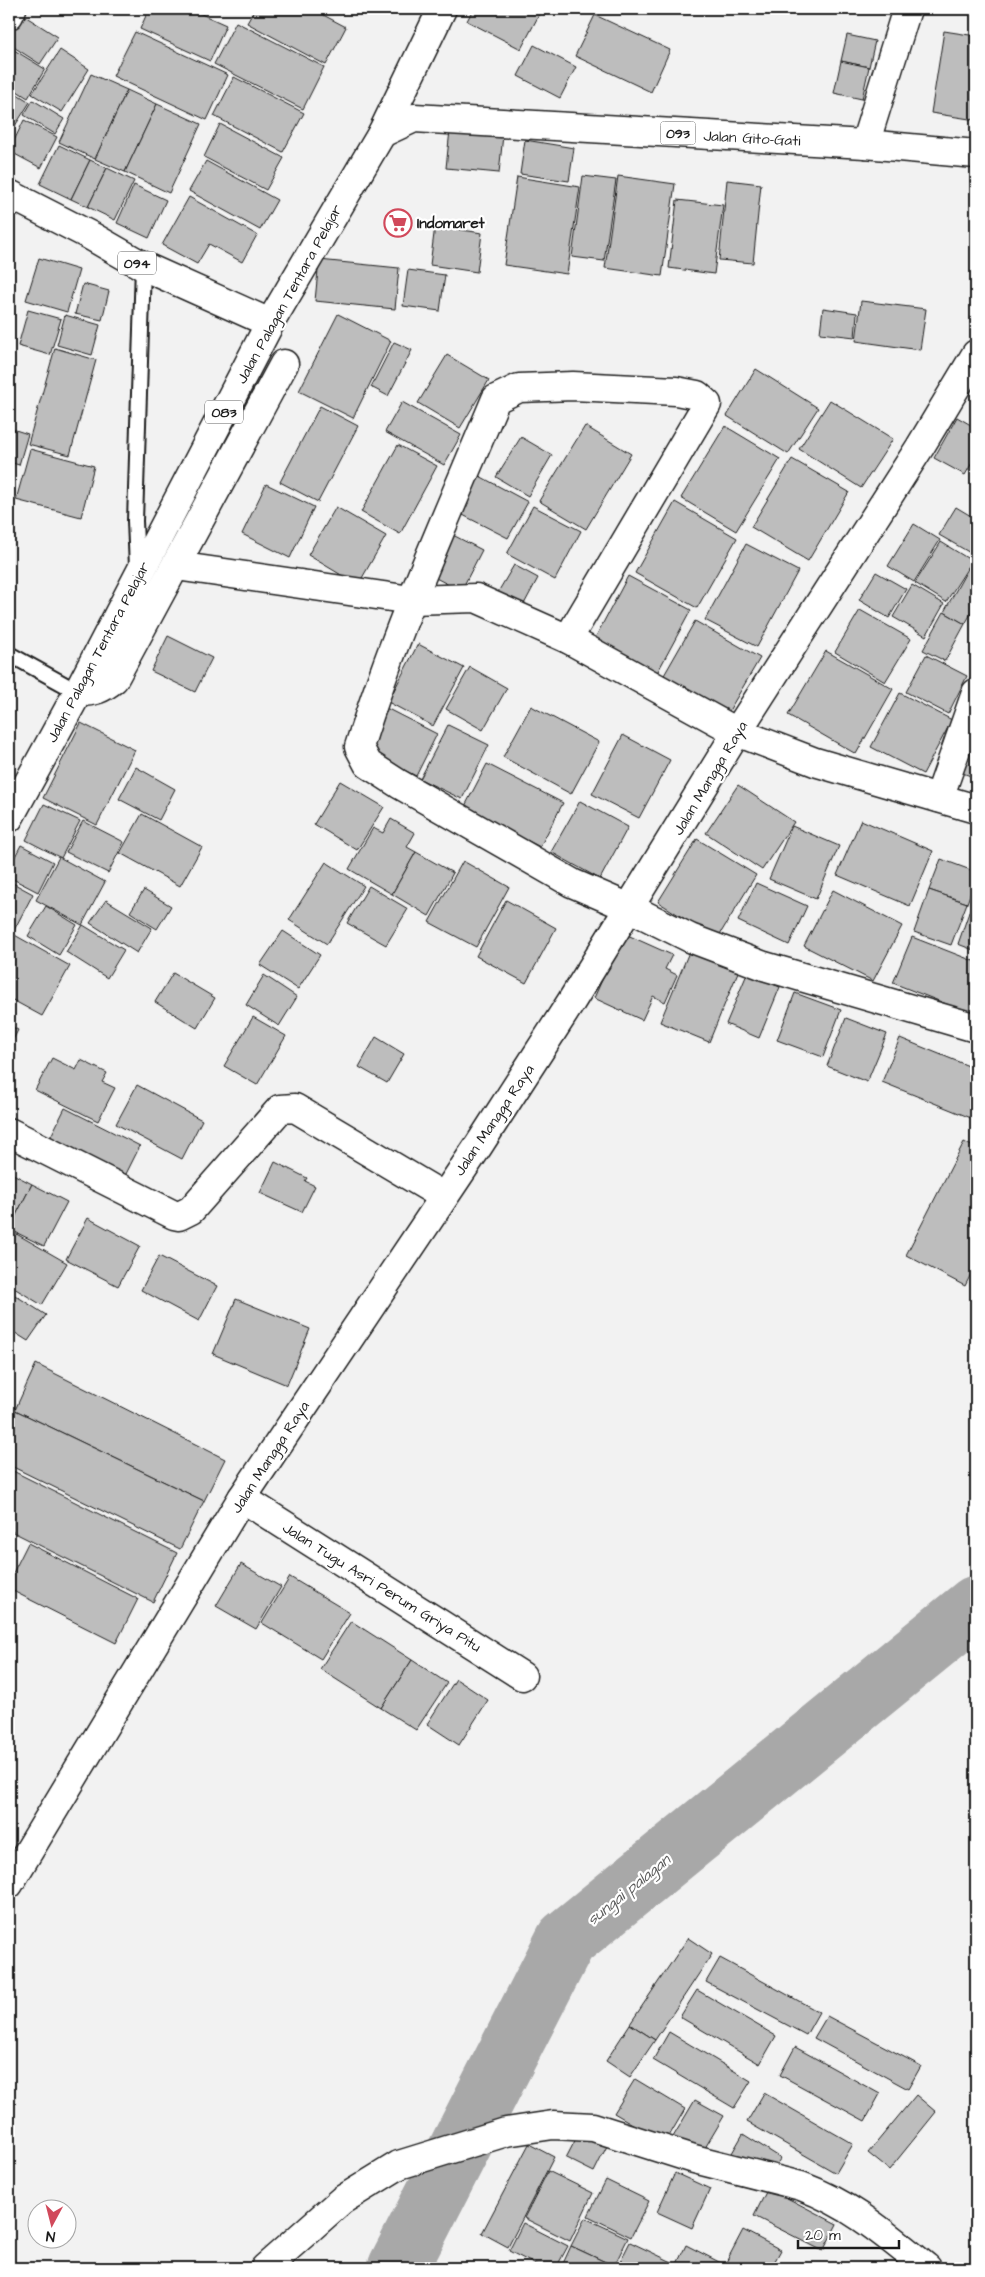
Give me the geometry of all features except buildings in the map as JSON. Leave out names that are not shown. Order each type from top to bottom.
[{"type":"street","points":[[9,15],[12,9]]},
{"type":"street","name":"Jalan Palagan Tentara Pelajar","points":[[9,818],[78,692],[270,323],[382,133],[442,9]]},
{"type":"street","points":[[865,144],[907,9]]},
{"type":"street","name":"Jalan Gito-Gati","points":[[382,133],[414,118],[865,144],[976,154]]},
{"type":"street","name":"094","points":[[9,194],[91,236],[143,266],[270,323]]},
{"type":"street","name":"Jalan Mangga Raya","points":[[9,1884],[242,1498],[479,1145],[630,908],[737,732],[920,447],[976,354]]},
{"type":"street","points":[[78,692],[102,689],[114,679],[284,364]]},
{"type":"street","points":[[568,639],[707,404],[697,395],[676,391],[573,386],[519,388],[496,399],[411,600],[371,708],[359,747],[368,764],[399,784],[572,883],[630,908],[690,938],[764,966],[976,1028]]},
{"type":"street","points":[[176,566],[411,600],[476,598],[568,639],[737,732],[815,762],[976,809]]},
{"type":"street","points":[[938,798],[976,693]]},
{"type":"street","points":[[9,1132],[179,1216],[191,1210],[280,1109],[295,1108],[444,1196]]},
{"type":"street","name":"Jalan Tugu Asri Perum Griya Pitu","points":[[242,1498],[522,1676]]},
{"type":"street","points":[[265,2268],[342,2200],[399,2166],[506,2132],[553,2125],[593,2127],[694,2159],[801,2186],[821,2193],[864,2217],[927,2268]]},
{"type":"lane","points":[[138,578],[135,521],[143,266]]},
{"type":"lane","points":[[9,654],[78,692]]},
{"type":"waterway","name":"sungai palagan","points":[[398,2268],[566,1940],[976,1606]]},
{"type":"place","name":"Indomaret","points":[[398,223]]}]
